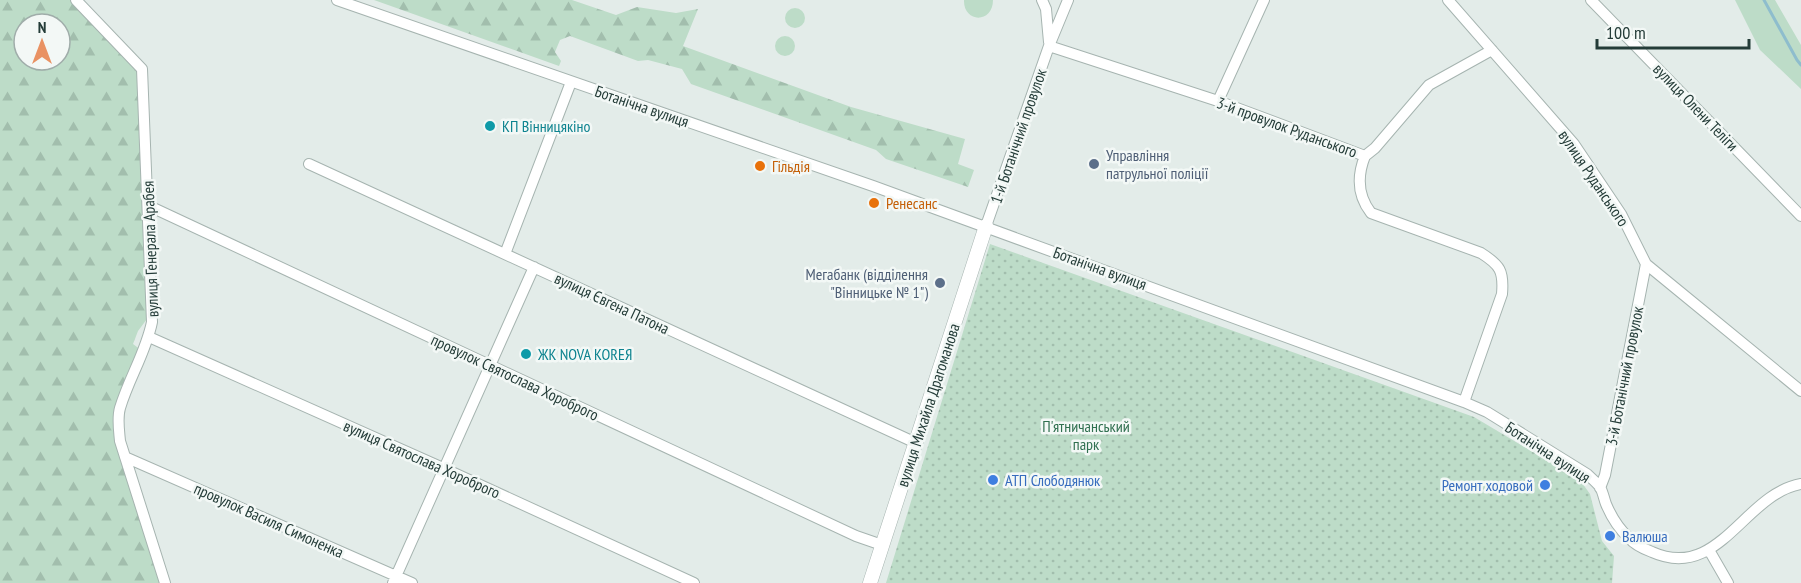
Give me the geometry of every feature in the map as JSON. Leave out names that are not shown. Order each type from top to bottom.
[{"type":"street","name":"вулиця Генерала Арабея","points":[[76,0],[142,69],[152,322],[149,337],[120,409],[120,441],[165,583]]},
{"type":"street","name":"Ботанічна вулиця","points":[[337,0],[986,226],[1464,402],[1487,412],[1587,474],[1600,488],[1606,505],[1629,539],[1660,556],[1687,558],[1710,550],[1764,502],[1780,491],[1801,484]]},
{"type":"street","name":"1-й Ботанічний провулок","points":[[1042,0],[1046,9],[1049,46]]},
{"type":"street","name":"1-й Ботанічний провулок","points":[[986,226],[1049,46],[1068,0]]},
{"type":"street","points":[[1218,102],[1264,0]]},
{"type":"street","name":"вулиця Руданського","points":[[1448,0],[1574,144],[1621,214],[1646,264],[1801,391]]},
{"type":"street","name":"вулиця Олени Теліги","points":[[1591,0],[1801,216]]},
{"type":"street","name":"3-й провулок Руданського","points":[[1049,46],[1218,102],[1365,156],[1375,148],[1429,85],[1492,50]]},
{"type":"street","points":[[505,254],[571,82]]},
{"type":"street","points":[[1365,156],[1360,167],[1359,184],[1363,202],[1371,213],[1481,253],[1500,268],[1504,280],[1502,294],[1464,402]]},
{"type":"street","name":"вулиця Євгена Патона","points":[[309,164],[916,443]]},
{"type":"street","name":"провулок Святослава Хороброго","points":[[149,207],[856,536],[882,545]]},
{"type":"street","name":"вулиця Михайла Драгоманова","points":[[870,583],[986,226]]},
{"type":"street","name":"3-й Ботанічний провулок","points":[[1600,488],[1605,475],[1646,264]]},
{"type":"street","points":[[395,580],[534,267]]},
{"type":"street","name":"вулиця Святослава Хороброго","points":[[149,337],[694,583]]},
{"type":"street","name":"провулок Василя Симоненка","points":[[125,457],[395,580],[412,583]]},
{"type":"street","points":[[1710,550],[1728,583]]},
{"type":"green space","points":[[0,0],[76,0],[142,69],[150,315],[138,331],[133,344],[141,350],[118,424],[165,583],[0,583]]},
{"type":"green space","points":[[374,0],[572,0],[616,15],[637,7],[676,13],[698,9],[683,46],[851,107],[965,139],[958,164],[974,170],[968,187],[886,159],[876,150],[691,84],[682,69],[648,60],[638,61],[570,36],[560,40],[555,52],[561,61],[559,66]]},
{"type":"green space","points":[[964,0],[993,0],[992,8],[984,17],[978,18],[968,13]]},
{"type":"green space","points":[[1735,0],[1775,0],[1801,45],[1801,89],[1760,50]]},
{"type":"green space","points":[[795,8],[802,11],[805,18],[802,25],[795,28],[788,25],[785,18],[788,11]]},
{"type":"green space","points":[[785,36],[792,39],[795,46],[792,53],[785,56],[778,53],[775,46],[778,39]]},
{"type":"green space","name":"П'ятничанський парк","points":[[990,244],[1474,417],[1580,480],[1590,494],[1602,541],[1614,556],[1612,583],[886,583]]},
{"type":"waterway","points":[[1764,0],[1801,65]]},
{"type":"place","name":"КП Вінницякіно","points":[[490,126]]},
{"type":"place","name":"Управління патрульної поліції","points":[[1094,164]]},
{"type":"place","name":"Гільдія","points":[[760,166]]},
{"type":"place","name":"Ренесанс","points":[[874,203]]},
{"type":"place","name":"Мегабанк (відділення \"Вінницьке № 1\")","points":[[940,283]]},
{"type":"place","name":"ЖК NOVA KOREЯ","points":[[526,354]]},
{"type":"place","name":"АТП Слободянюк","points":[[993,480]]},
{"type":"place","name":"Ремонт ходовой","points":[[1545,485]]},
{"type":"place","name":"Валюша","points":[[1610,536]]}]
